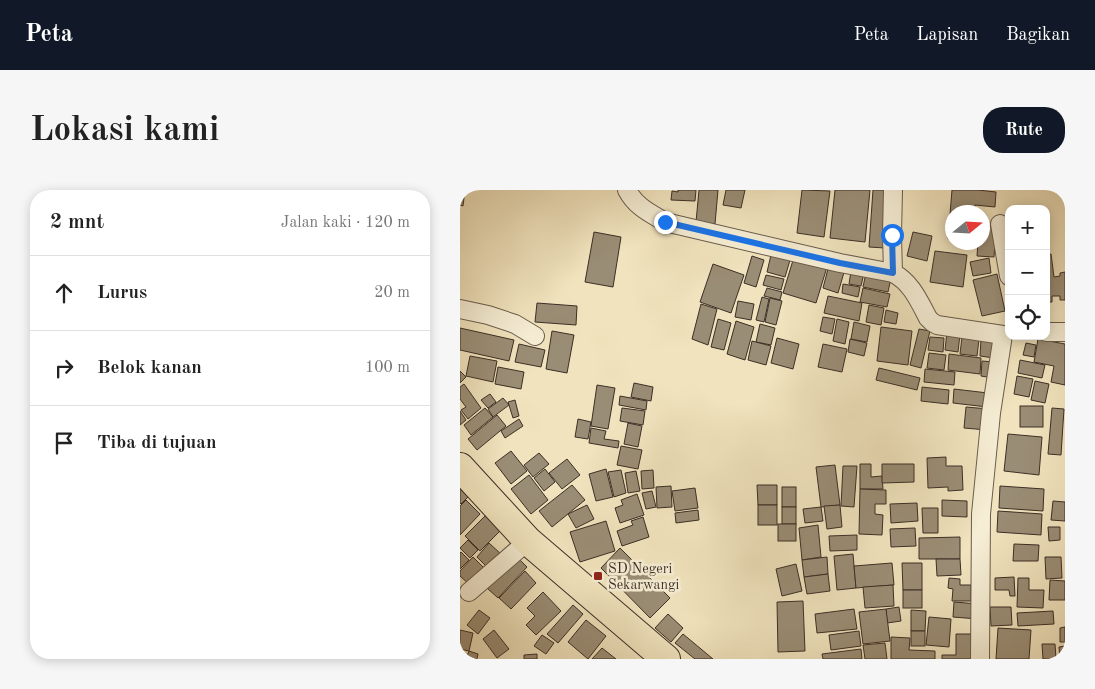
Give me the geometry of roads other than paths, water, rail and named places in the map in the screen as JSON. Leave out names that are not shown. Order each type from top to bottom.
[{"type":"main road","points":[[460,467],[528,541],[666,659]]},
{"type":"street","points":[[627,190],[643,209],[665,222],[840,263],[893,273],[905,281],[911,288],[932,322],[1005,335]]},
{"type":"street","points":[[893,190],[893,273]]},
{"type":"street","points":[[1000,224],[1005,253]]},
{"type":"street","points":[[460,309],[488,315],[515,324],[535,336]]},
{"type":"street","points":[[1050,332],[1065,332]]},
{"type":"street","points":[[980,659],[981,514],[991,413],[1005,340]]},
{"type":"street","points":[[469,592],[528,541]]},
{"type":"place","name":"SD Negeri Sekarwangi","points":[[598,576]]}]
